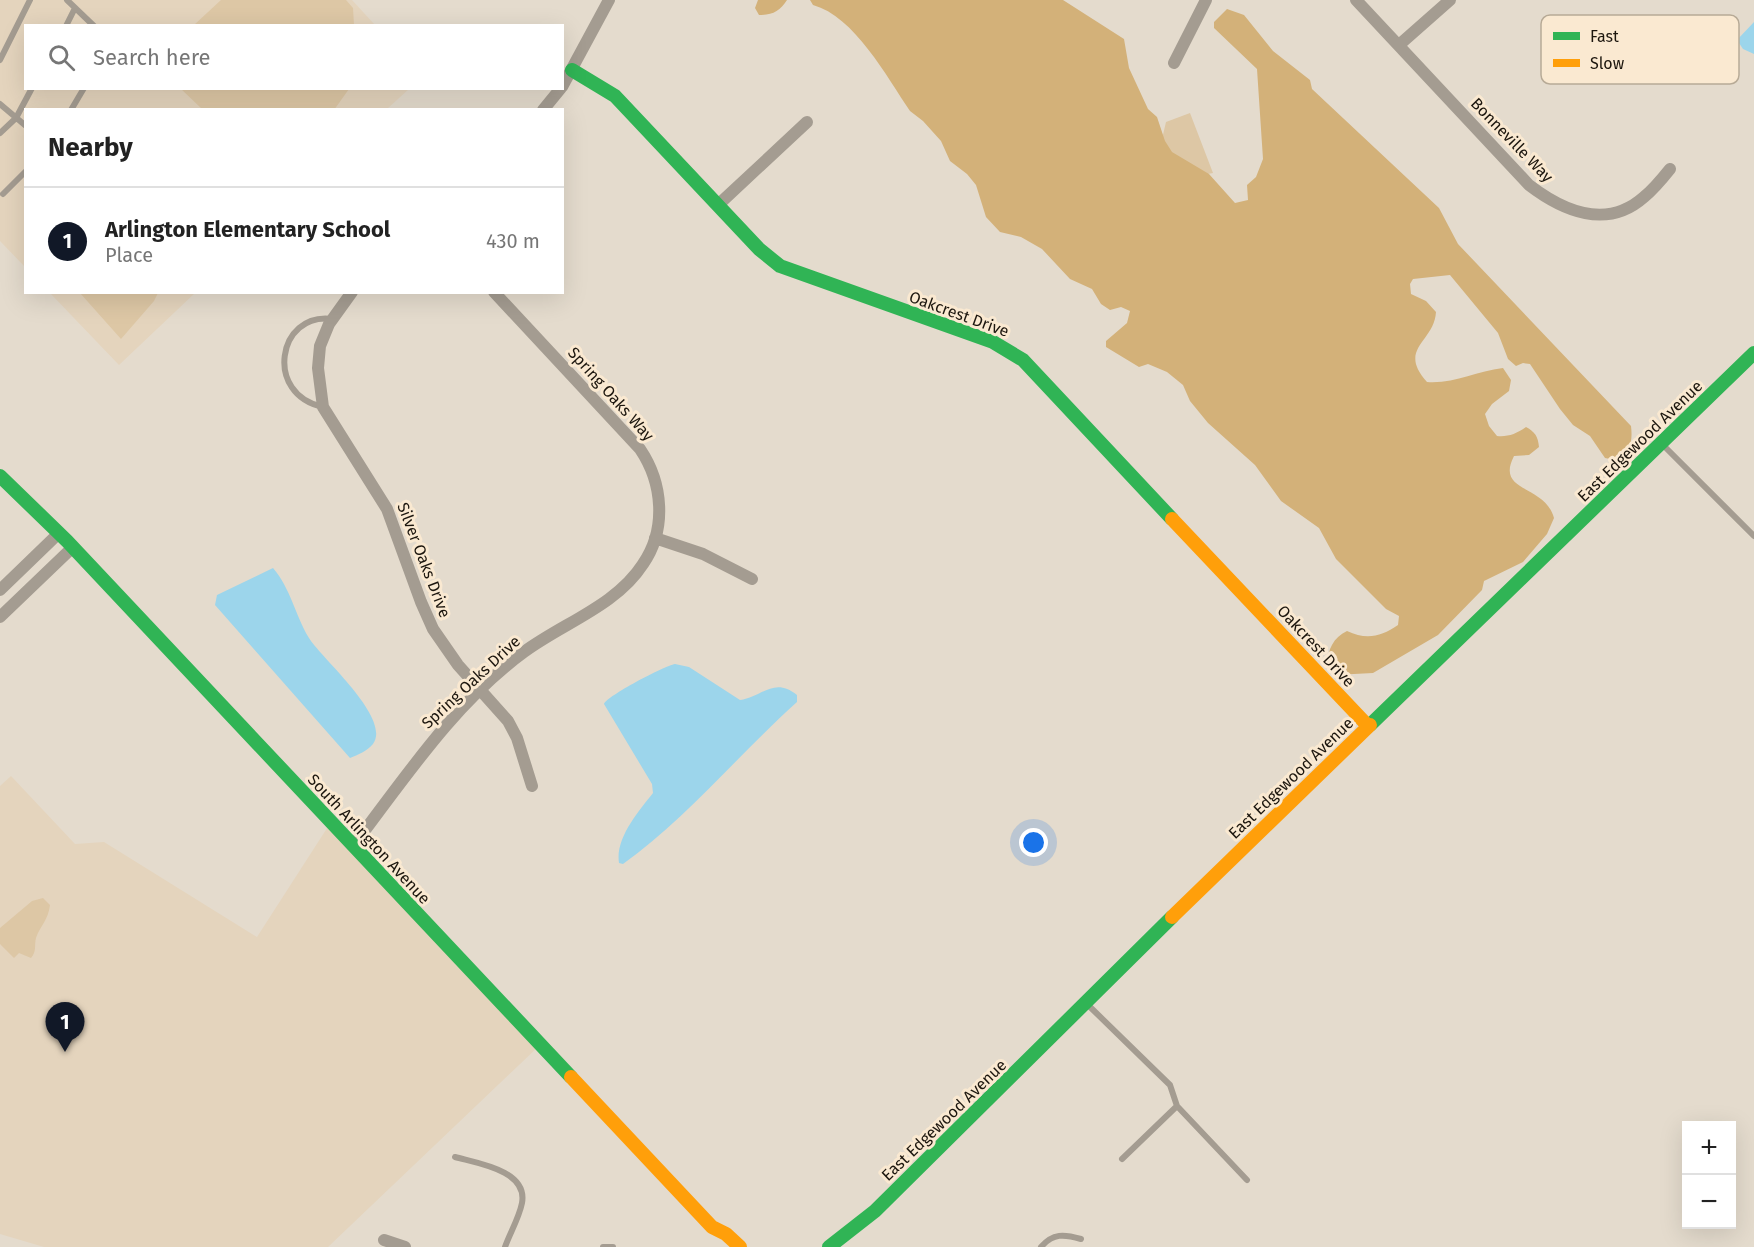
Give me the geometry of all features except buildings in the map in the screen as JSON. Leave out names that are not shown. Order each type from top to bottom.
[{"type":"main road","name":"Oakcrest Drive","points":[[572,70],[615,96],[763,252],[788,270],[993,342],[1019,357],[1368,726]]},
{"type":"main road","name":"East Edgewood Avenue","points":[[853,1231],[1086,1004],[1204,885],[1754,353]]},
{"type":"main road","name":"South Arlington Avenue","points":[[0,476],[59,534],[712,1227],[723,1247]]},
{"type":"main road","name":"South Arlington Avenue","points":[[712,1227],[726,1234],[740,1247]]},
{"type":"main road","points":[[830,1247],[838,1238],[853,1231]]},
{"type":"main road","points":[[846,1247],[853,1231]]},
{"type":"street","points":[[564,84],[609,0]]},
{"type":"street","points":[[1174,63],[1206,0]]},
{"type":"street","name":"Bonneville Way","points":[[1356,0],[1529,184],[1548,199],[1570,210],[1596,216],[1618,213],[1644,197],[1670,170]]},
{"type":"street","points":[[1399,45],[1450,0]]},
{"type":"street","points":[[545,108],[560,90]]},
{"type":"street","points":[[718,205],[807,122]]},
{"type":"street","points":[[332,319],[351,294]]},
{"type":"street","name":"Spring Oaks Way","points":[[496,294],[644,455],[658,489],[660,510],[655,538]]},
{"type":"street","name":"Silver Oaks Drive","points":[[332,319],[319,353],[318,383],[323,407],[384,501],[433,628],[449,654],[502,713],[515,733],[532,786]]},
{"type":"street","points":[[0,590],[59,534]]},
{"type":"street","points":[[655,538],[703,554],[752,579]]},
{"type":"street","name":"Spring Oaks Drive","points":[[354,846],[441,729],[481,690],[531,647],[615,595],[636,576],[655,538]]},
{"type":"street","points":[[0,617],[72,548]]},
{"type":"street","points":[[384,1240],[405,1247]]},
{"type":"lane","points":[[0,60],[30,0]]},
{"type":"lane","points":[[67,0],[92,24]]},
{"type":"lane","points":[[67,24],[75,8]]},
{"type":"lane","points":[[0,132],[16,118],[31,90]]},
{"type":"lane","points":[[73,108],[83,90]]},
{"type":"lane","points":[[0,104],[24,124]]},
{"type":"lane","points":[[3,194],[24,173]]},
{"type":"lane","name":"Silver Oaks Drive","points":[[323,407],[309,403],[295,392],[286,378],[284,357],[288,344],[301,327],[312,322],[332,319]]},
{"type":"lane","points":[[1661,444],[1754,536]]},
{"type":"lane","points":[[1086,1004],[1170,1085],[1177,1106],[1247,1180]]},
{"type":"lane","points":[[1122,1159],[1177,1106]]},
{"type":"lane","points":[[455,1157],[501,1171],[518,1186],[522,1204],[505,1247]]},
{"type":"lane","points":[[1041,1247],[1047,1239],[1063,1234],[1081,1239]]},
{"type":"lane","points":[[603,1247],[613,1247]]},
{"type":"shaded area","points":[[0,0],[352,0],[374,24],[24,24],[24,90],[408,90],[388,108],[24,108],[24,266],[0,241]]},
{"type":"shaded area","points":[[221,0],[346,0],[353,8],[354,24],[195,24]]},
{"type":"shaded area","points":[[758,0],[787,0],[776,12],[759,15],[755,8]]},
{"type":"shaded area","points":[[810,0],[1063,0],[1124,39],[1129,68],[1148,109],[1157,117],[1165,141],[1172,152],[1209,174],[1235,203],[1248,200],[1247,185],[1256,177],[1263,159],[1257,69],[1214,28],[1214,22],[1227,9],[1244,15],[1273,51],[1310,80],[1312,89],[1439,208],[1458,244],[1631,426],[1629,446],[1615,460],[1605,458],[1590,436],[1573,425],[1560,409],[1530,364],[1523,363],[1516,366],[1508,359],[1498,333],[1450,275],[1413,279],[1410,284],[1411,294],[1426,301],[1436,312],[1434,323],[1416,353],[1415,361],[1419,371],[1427,382],[1437,382],[1503,368],[1511,380],[1509,391],[1492,404],[1485,414],[1489,426],[1497,436],[1519,432],[1526,427],[1536,435],[1539,447],[1529,455],[1514,456],[1510,468],[1511,477],[1516,483],[1541,499],[1549,507],[1554,518],[1547,534],[1523,562],[1484,581],[1482,590],[1438,635],[1373,673],[1335,675],[1327,665],[1330,649],[1338,637],[1347,631],[1361,636],[1379,635],[1398,625],[1399,616],[1386,609],[1336,559],[1319,528],[1281,501],[1255,465],[1208,423],[1190,401],[1183,385],[1167,372],[1148,364],[1139,367],[1106,347],[1106,341],[1127,323],[1130,311],[1121,307],[1110,310],[1101,304],[1092,289],[1070,279],[1042,249],[1021,237],[1000,232],[986,217],[976,185],[967,174],[950,161],[941,141],[923,121],[910,111],[880,65],[856,34],[828,11],[813,5]]},
{"type":"shaded area","points":[[182,90],[348,90],[335,108],[201,108]]},
{"type":"shaded area","points":[[1190,113],[1213,173],[1181,179],[1162,139],[1166,122]]},
{"type":"shaded area","points":[[51,294],[194,294],[119,365]]},
{"type":"shaded area","points":[[81,294],[158,294],[121,339]]},
{"type":"shaded area","points":[[11,776],[75,844],[104,842],[257,937],[331,822],[540,1045],[328,1247],[44,1247],[0,1234],[0,786]]},
{"type":"shaded area","points":[[43,898],[50,905],[48,915],[36,938],[34,953],[31,958],[19,953],[14,958],[0,944],[0,928],[32,901]]},
{"type":"water","points":[[1754,22],[1754,54],[1743,49],[1739,38]]},
{"type":"water","points":[[273,568],[289,593],[309,638],[353,689],[373,719],[376,733],[373,744],[356,756],[350,758],[215,605],[217,595]]},
{"type":"water","points":[[675,664],[689,667],[740,700],[768,689],[781,687],[797,695],[797,702],[646,847],[623,864],[619,863],[624,835],[653,793],[652,784],[604,704],[636,682]]},
{"type":"traffic: fast","points":[[572,70],[615,96],[759,249],[780,266],[993,342],[1023,360],[1172,519]]},
{"type":"traffic: fast","points":[[1370,725],[1754,353]]},
{"type":"traffic: fast","points":[[0,476],[67,541],[571,1077]]},
{"type":"traffic: fast","points":[[829,1247],[875,1211],[1172,917]]},
{"type":"traffic: slow","points":[[1172,519],[1368,726]]},
{"type":"traffic: slow","points":[[1172,917],[1370,725]]},
{"type":"traffic: slow","points":[[571,1077],[712,1227],[726,1234],[740,1247]]},
{"type":"place","name":"Arlington Elementary School","points":[[65,1052]]}]
